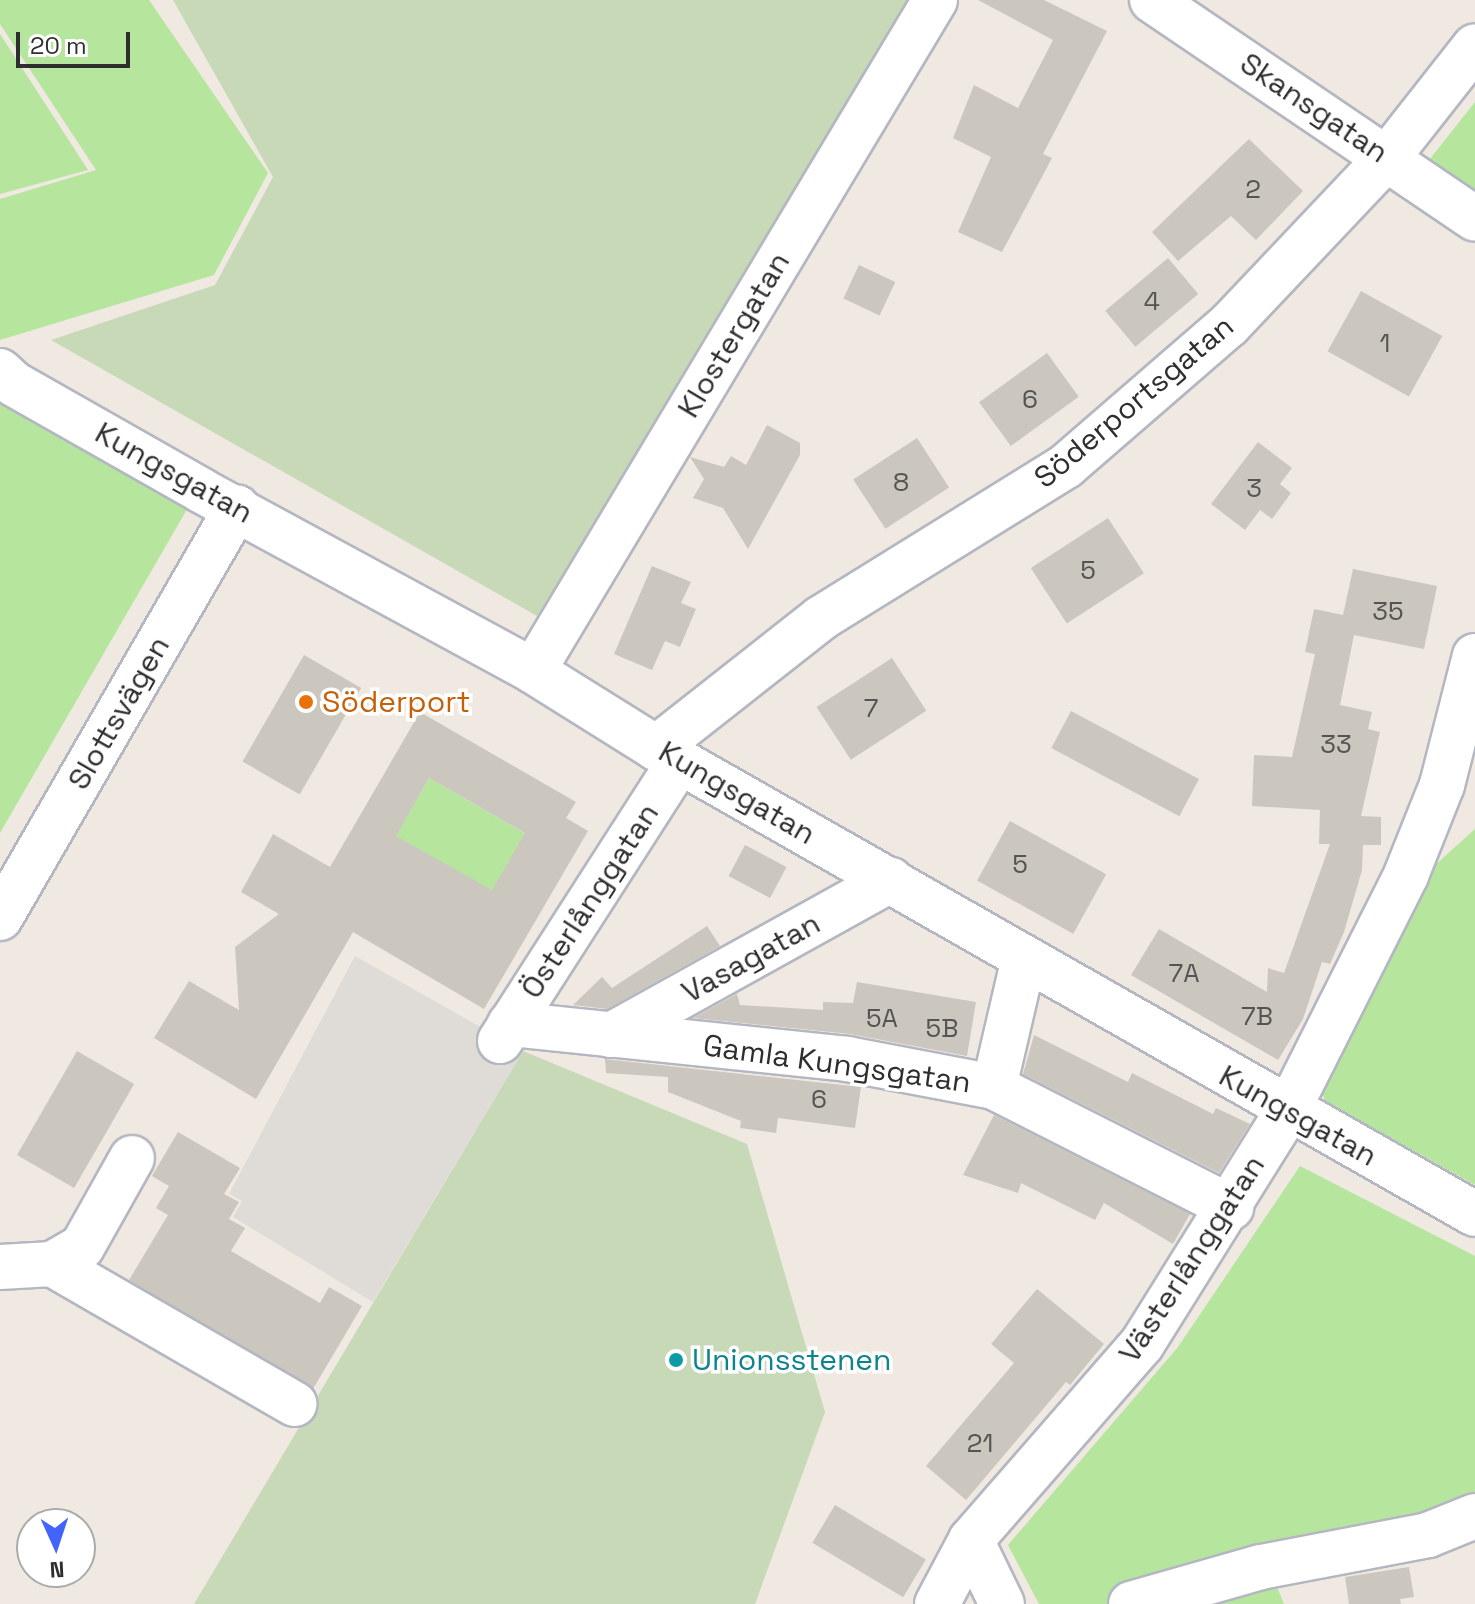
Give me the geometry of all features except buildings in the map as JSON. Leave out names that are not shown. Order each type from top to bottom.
[{"type":"street","name":"Klostergatan","points":[[533,671],[935,0]]},
{"type":"street","name":"Skansgatan","points":[[1152,0],[1475,219]]},
{"type":"street","name":"Söderportsgatan","points":[[668,754],[821,618],[1066,466],[1229,325],[1387,158],[1475,46]]},
{"type":"street","name":"Kungsgatan","points":[[0,371],[27,392],[533,671],[668,754],[891,880],[1287,1112],[1475,1214]]},
{"type":"street","name":"Slottsvägen","points":[[0,918],[237,508]]},
{"type":"street","name":"Västerlånggatan","points":[[937,1604],[971,1540],[1142,1344],[1231,1207],[1287,1112],[1406,875],[1442,785],[1475,656]]},
{"type":"street","name":"Österlånggatan","points":[[505,1032],[668,754]]},
{"type":"street","name":"Vasagatan","points":[[611,1035],[891,880]]},
{"type":"street","points":[[994,1087],[1024,958]]},
{"type":"street","name":"Gamla Kungsgatan","points":[[505,1032],[611,1035],[847,1059],[994,1087],[1231,1207]]},
{"type":"street","points":[[0,1267],[52,1264],[82,1247],[132,1158]]},
{"type":"street","points":[[52,1264],[294,1404]]},
{"type":"street","points":[[1131,1604],[1261,1567],[1428,1535],[1475,1516]]},
{"type":"street","points":[[971,1540],[1002,1604]]},
{"type":"green space","points":[[0,0],[149,0],[268,173],[214,275],[0,340],[0,199],[96,170],[0,24]]},
{"type":"green space","points":[[173,0],[917,0],[537,616],[51,340],[215,285],[273,177]]},
{"type":"green space","points":[[0,34],[88,170],[0,194]]},
{"type":"green space","points":[[1475,102],[1475,194],[1426,164]]},
{"type":"green space","points":[[0,381],[197,492],[0,833]]},
{"type":"green space","points":[[429,778],[525,834],[492,892],[396,836]]},
{"type":"green space","points":[[1475,829],[1475,1185],[1325,1101],[1320,1085],[1423,876]]},
{"type":"green space","points":[[523,1051],[747,1144],[825,1412],[755,1604],[194,1604]]},
{"type":"green space","points":[[1300,1166],[1475,1256],[1475,1493],[1430,1516],[1262,1550],[1284,1604],[1039,1604],[1008,1545],[1178,1347]]},
{"type":"shaded area","points":[[355,956],[523,1051],[373,1302],[233,1217],[242,1201],[229,1194]]},
{"type":"place","name":"Söderport","points":[[306,702]]},
{"type":"place","name":"Unionsstenen","points":[[676,1360]]}]
